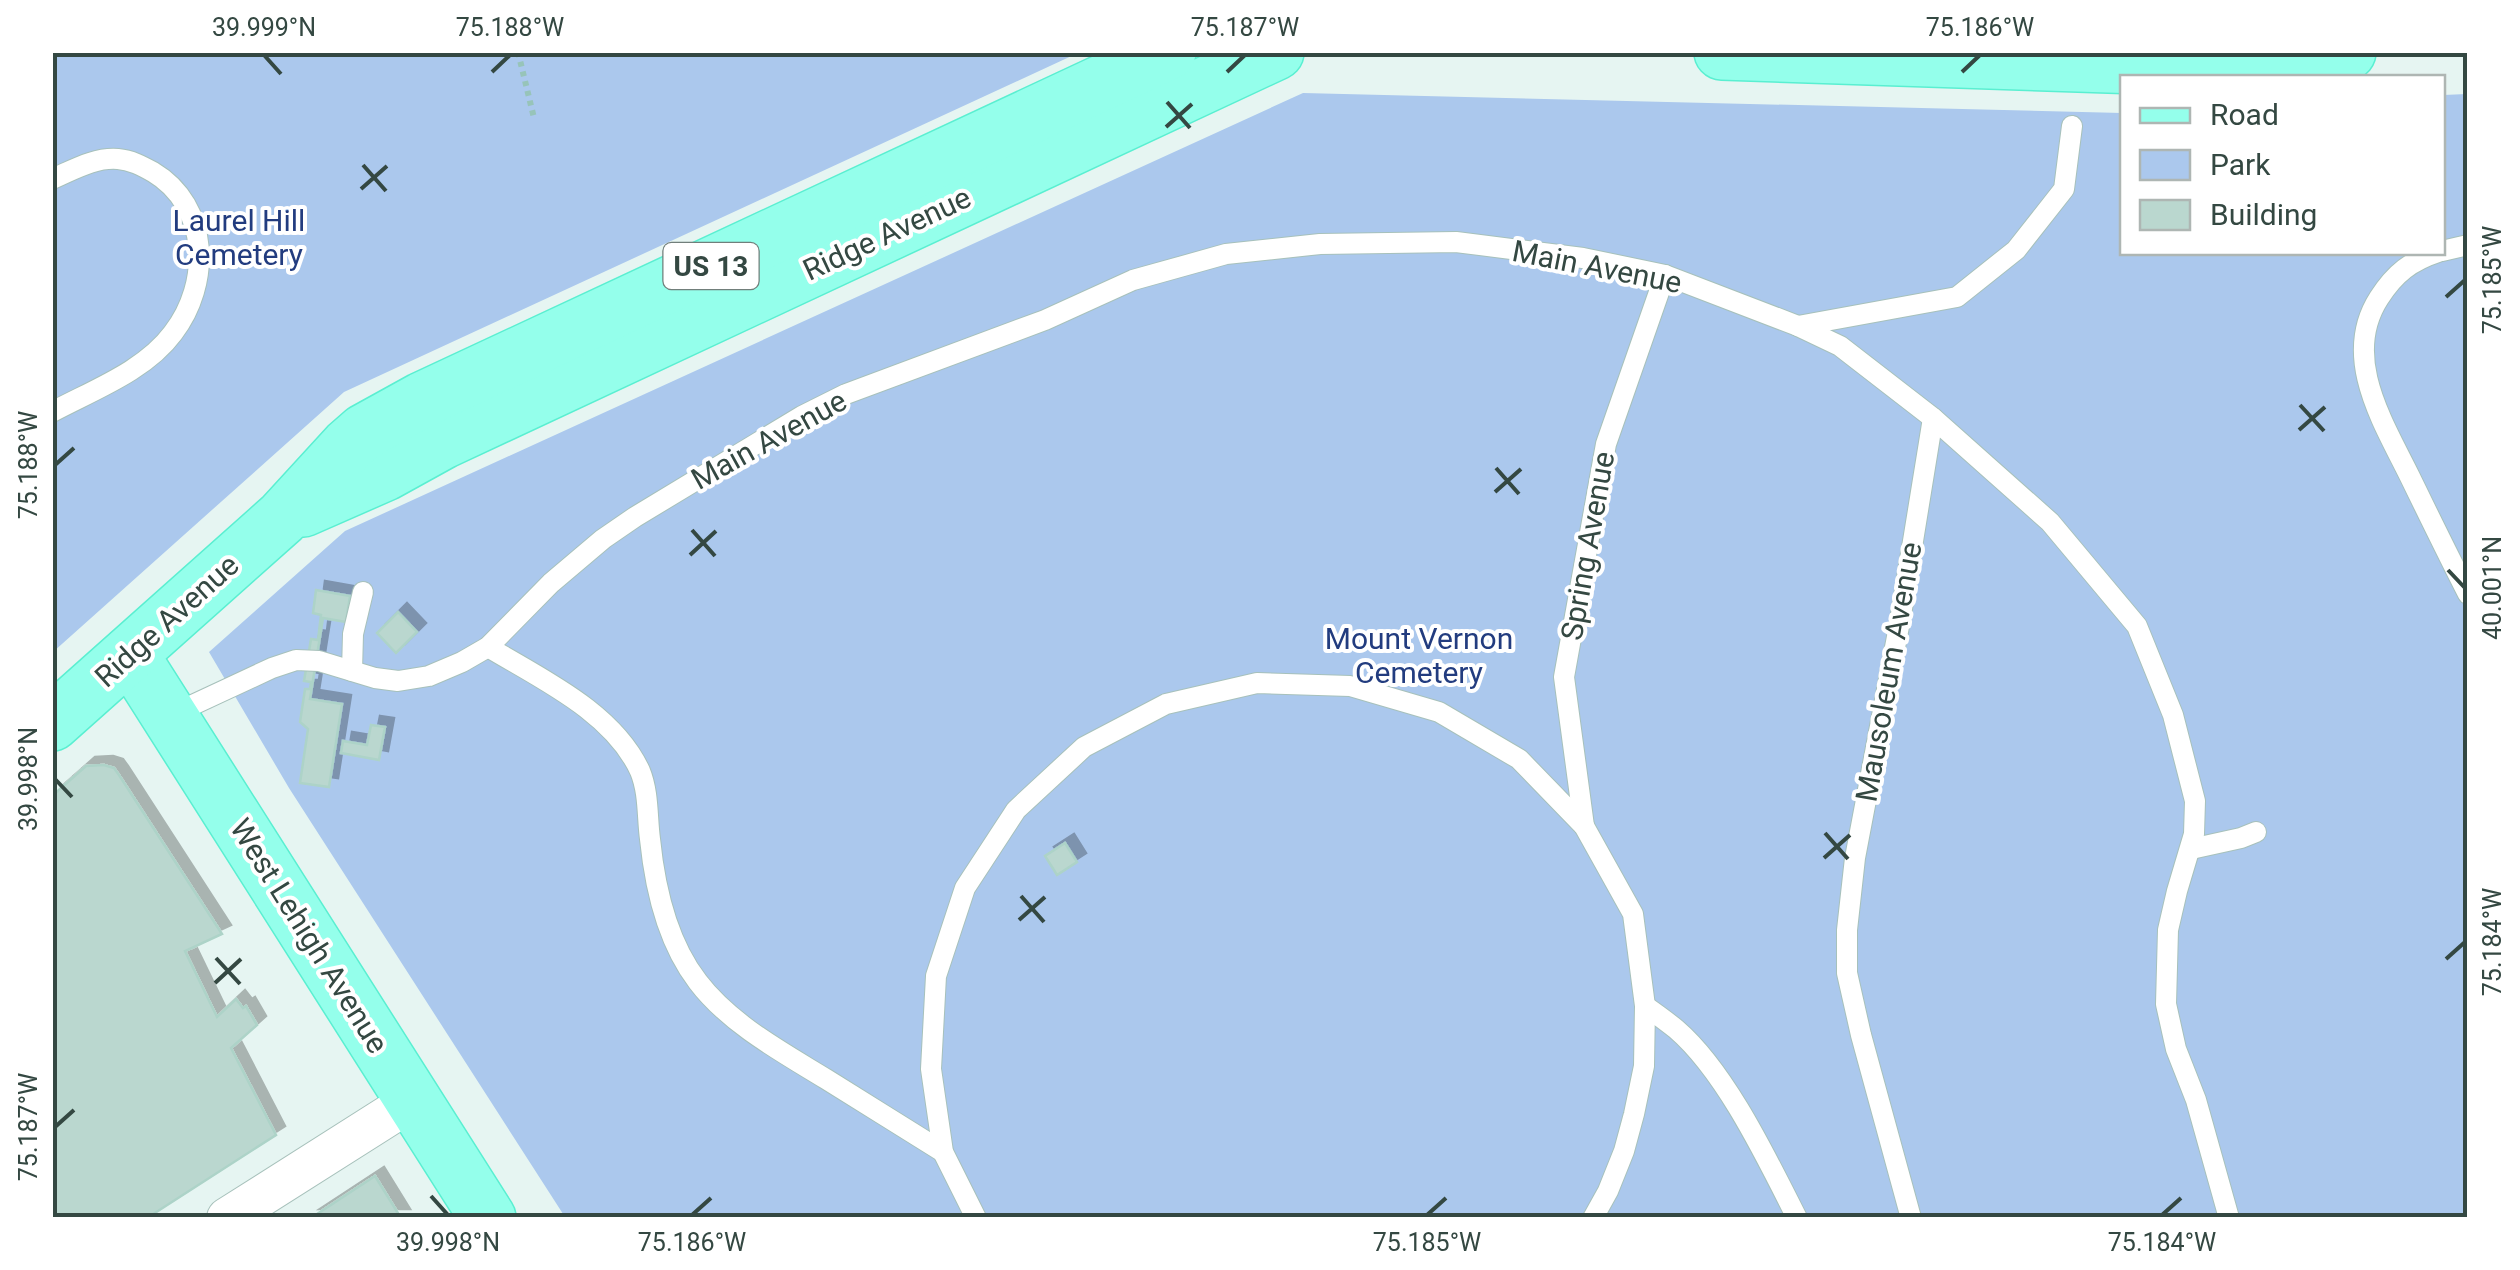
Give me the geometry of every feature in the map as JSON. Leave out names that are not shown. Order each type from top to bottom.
[{"type":"main road","name":"Ridge Avenue","points":[[52,723],[282,518],[364,432],[1168,52]]},
{"type":"main road","name":"Ridge Avenue","points":[[282,518],[1276,52]]},
{"type":"main road","points":[[1722,52],[2138,66],[2348,52]]},
{"type":"main road","name":"West Lehigh Avenue","points":[[130,654],[488,1218]]},
{"type":"street","points":[[227,1218],[413,1100]]},
{"type":"lane","points":[[1798,326],[1957,296],[2016,250],[2064,189],[2072,126]]},
{"type":"lane","points":[[52,179],[102,160],[132,162],[176,190],[192,214],[200,242],[194,288],[181,322],[166,342],[133,368],[52,412]]},
{"type":"lane","name":"Main Avenue","points":[[169,716],[296,660],[319,661],[398,681],[429,676],[488,647],[603,539],[802,416],[846,394],[1045,320],[1133,280],[1226,254],[1320,244],[1456,242],[1583,258],[1665,274],[1840,346],[1933,418],[2050,522],[2137,626],[2173,714],[2194,801],[2191,849],[2168,930],[2166,1004],[2176,1050],[2196,1100],[2229,1218]]},
{"type":"lane","points":[[2431,255],[2415,260],[2388,284],[2369,314],[2362,349],[2371,396],[2468,594]]},
{"type":"lane","name":"Spring Avenue","points":[[1584,826],[1564,676],[1606,444],[1665,274]]},
{"type":"lane","name":"Mausoleum Avenue","points":[[1911,1218],[1860,1035],[1847,973],[1847,930],[1855,858],[1933,418]]},
{"type":"lane","points":[[352,670],[353,634],[363,592]]},
{"type":"lane","points":[[488,647],[570,697],[628,751],[641,774],[656,883],[668,927],[700,985],[743,1024],[943,1152]]},
{"type":"lane","points":[[976,1218],[943,1152],[931,1069],[936,976],[965,888],[1016,810],[1084,747],[1166,704],[1257,683],[1350,686],[1439,712],[1519,760],[1584,826],[1633,914],[1645,1006],[1644,1066],[1634,1114],[1624,1151],[1593,1218]]},
{"type":"lane","points":[[2191,849],[2256,832]]},
{"type":"lane","points":[[1645,1006],[1678,1031],[1713,1071],[1741,1113],[1797,1218]]},
{"type":"path","points":[[518,52],[534,118]]},
{"type":"green space","name":"Laurel Hill Cemetery","points":[[53,53],[1078,53],[344,392],[53,652]]},
{"type":"green space","name":"Mount Vernon Cemetery","points":[[1303,93],[2120,113],[2120,255],[2445,255],[2445,95],[2467,94],[2467,1217],[565,1217],[289,788],[209,652],[345,531]]},
{"type":"building","points":[[316,590],[350,596],[346,622],[323,618],[310,699],[342,704],[329,787],[300,783],[308,729],[300,722],[305,689],[310,689],[311,682],[304,681],[311,639],[318,640],[321,615],[313,613]]},
{"type":"building","points":[[398,612],[417,632],[396,653],[377,633]]},
{"type":"building","points":[[371,725],[385,727],[379,760],[341,753],[343,741],[367,745]]},
{"type":"building","points":[[86,766],[114,768],[119,775],[222,934],[185,951],[217,1017],[236,999],[243,1008],[246,1006],[257,1025],[231,1048],[276,1135],[147,1218],[52,1218],[52,796]]},
{"type":"building","points":[[1065,843],[1077,862],[1057,875],[1045,856]]},
{"type":"building","points":[[375,1176],[401,1218],[311,1218]]}]
